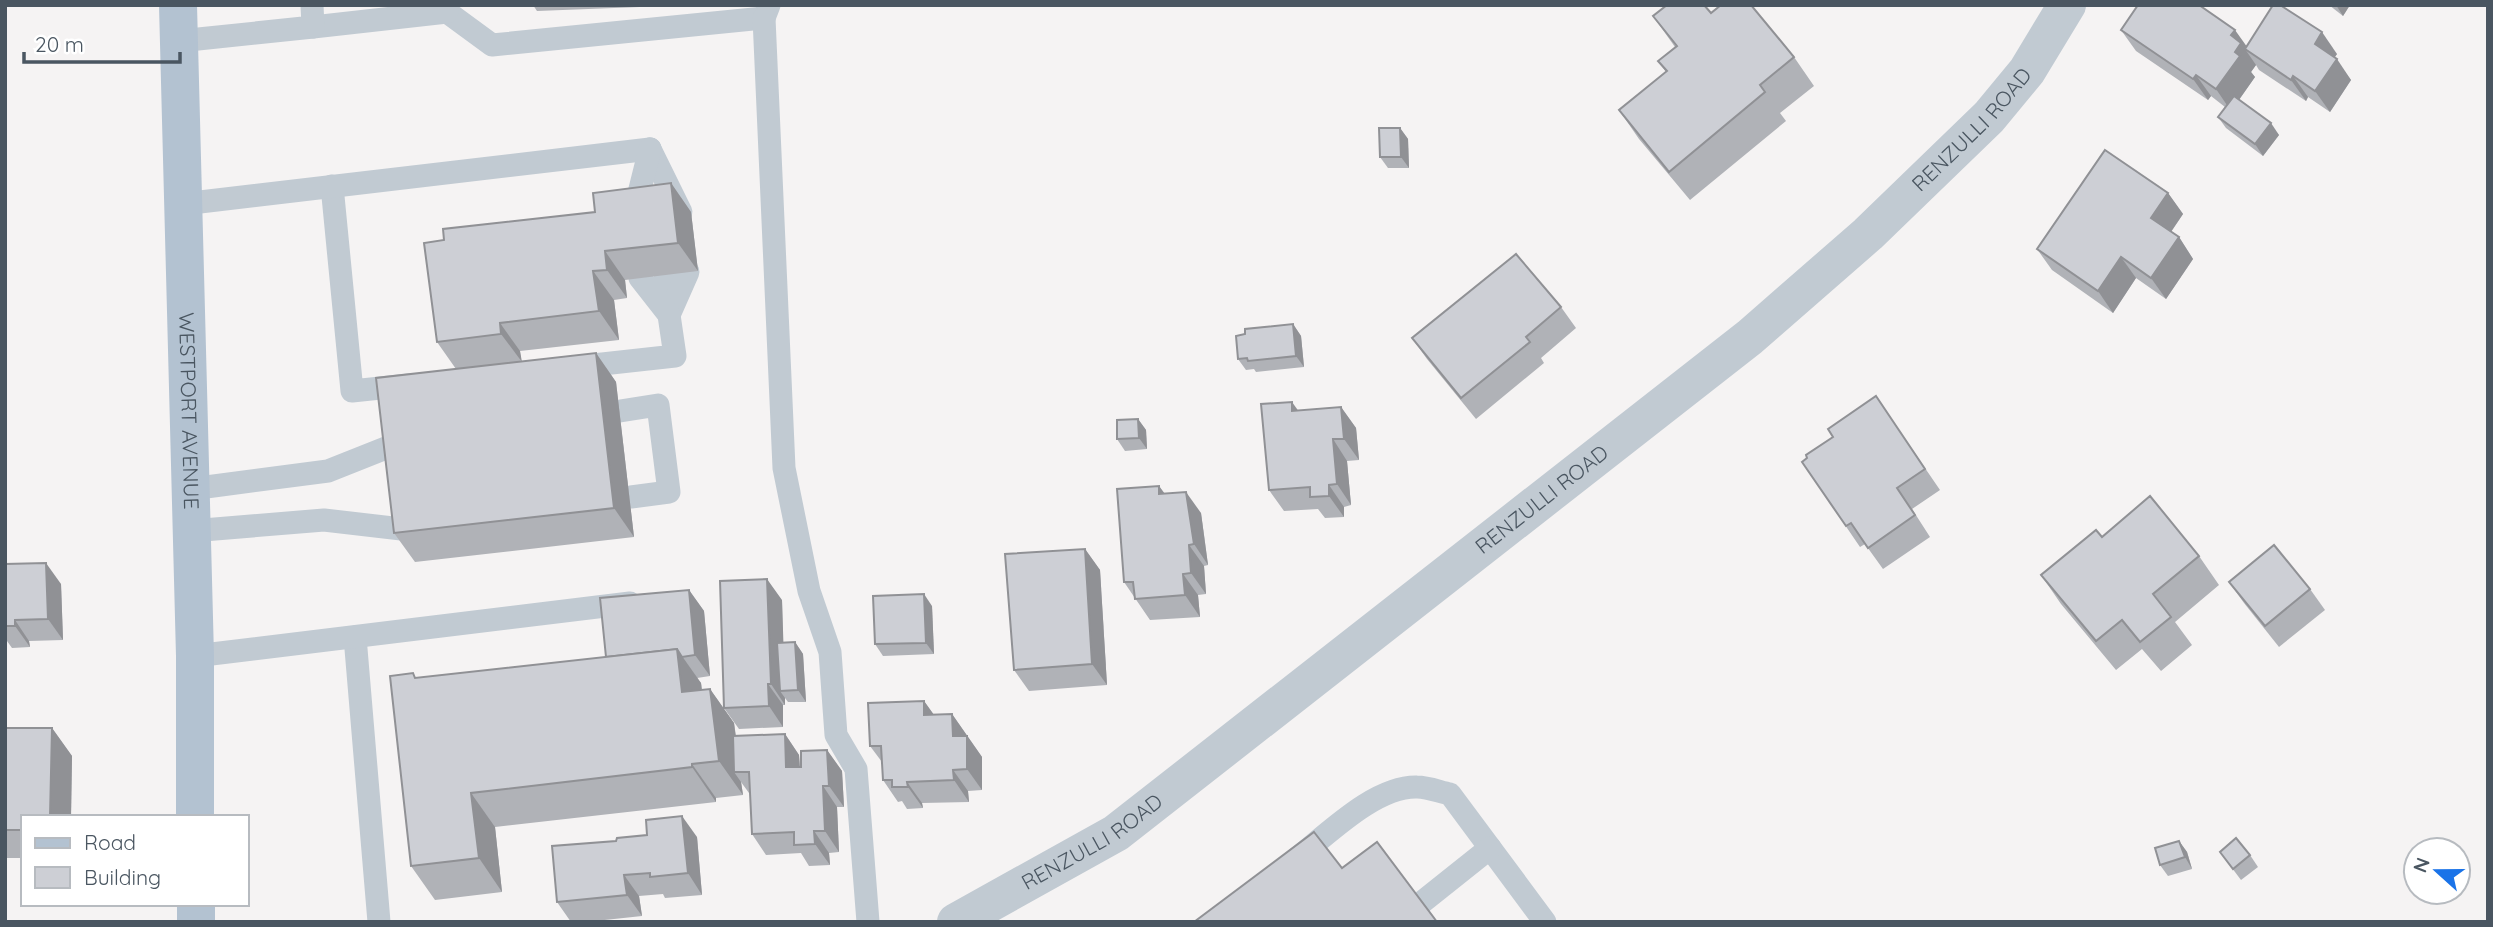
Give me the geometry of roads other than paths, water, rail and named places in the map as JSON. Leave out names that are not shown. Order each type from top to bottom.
[{"type":"main road","name":"WESTPORT AVENUE","points":[[179,23],[195,656],[195,815]]},
{"type":"street","name":"RENZULLI ROAD","points":[[956,922],[1116,833],[1750,337],[1868,234],[1989,117],[2027,71],[2067,5]]},
{"type":"lane","points":[[179,23],[447,9],[492,45],[767,12],[784,468],[809,590],[830,652],[835,735],[856,769],[868,922]]},
{"type":"lane","points":[[183,204],[650,149]]},
{"type":"lane","points":[[650,149],[670,215]]},
{"type":"lane","points":[[633,218],[650,149]]},
{"type":"lane","points":[[332,187],[352,391],[433,383]]},
{"type":"lane","points":[[554,370],[675,356],[670,315],[677,274]]},
{"type":"lane","points":[[640,278],[670,315]]},
{"type":"lane","points":[[620,411],[658,405],[669,492],[631,497]]},
{"type":"lane","points":[[191,489],[328,471],[401,442]]},
{"type":"lane","points":[[191,531],[324,520],[410,530]]},
{"type":"lane","points":[[195,656],[657,600]]},
{"type":"lane","points":[[355,637],[379,922]]},
{"type":"lane","points":[[1279,872],[1366,804],[1391,790],[1418,787],[1450,794],[1545,922]]},
{"type":"lane","points":[[1421,903],[1490,848]]}]
